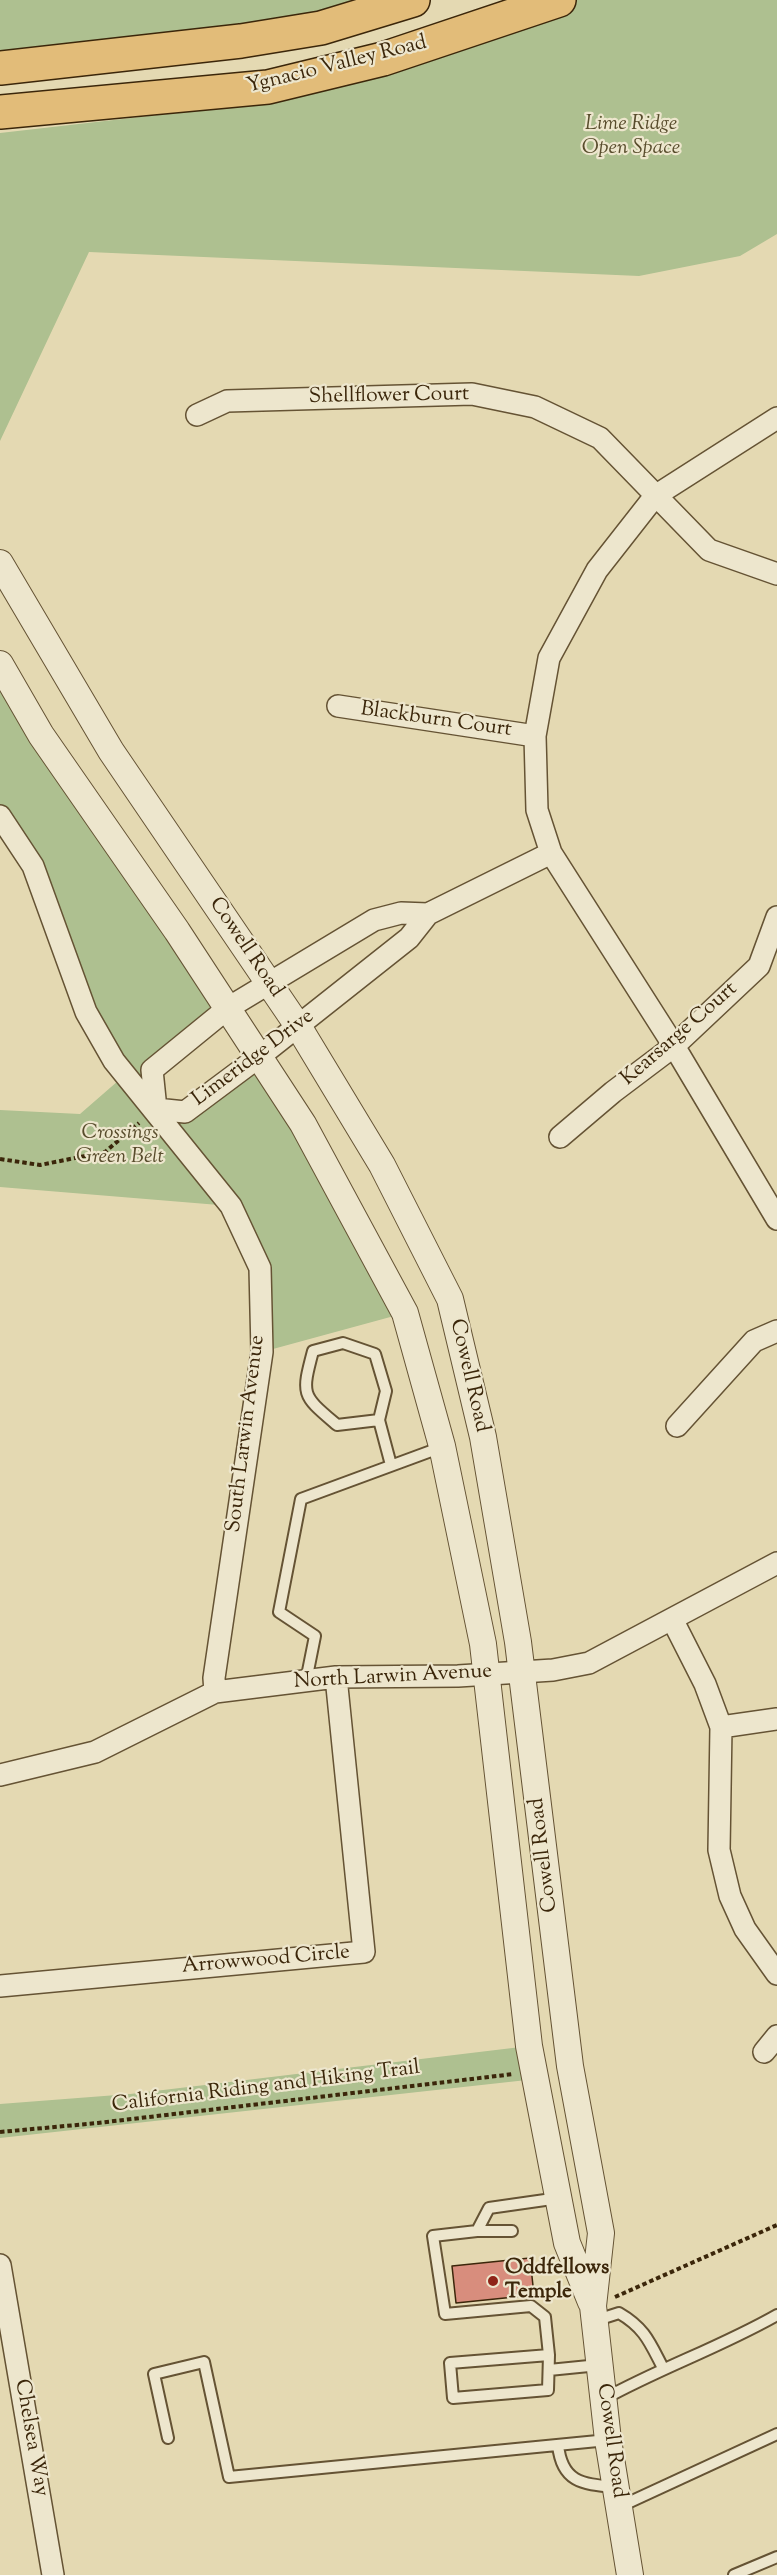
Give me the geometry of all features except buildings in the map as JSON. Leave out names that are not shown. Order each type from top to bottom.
[{"type":"highway","name":"Ygnacio Valley Road","points":[[0,68],[309,30],[413,0]]},
{"type":"highway","name":"Ygnacio Valley Road","points":[[0,112],[268,87],[383,59],[559,0]]},
{"type":"highway","points":[[0,133],[201,110],[268,87]]},
{"type":"street","name":"Shellflower Court","points":[[197,415],[227,401],[472,394],[535,407],[600,438],[709,550],[777,574]]},
{"type":"street","points":[[777,418],[655,496],[597,570],[549,658],[535,735],[537,810],[551,853],[674,1046],[777,1220]]},
{"type":"street","name":"Cowell Road","points":[[0,563],[111,751],[298,1026],[382,1165],[450,1299],[483,1437],[522,1671],[570,2066],[601,2233],[593,2314],[608,2440],[630,2575]]},
{"type":"street","name":"Cowell Road","points":[[0,664],[41,735],[228,1008],[303,1124],[405,1313],[442,1446],[487,1674],[529,2046],[536,2072],[567,2243],[593,2314]]},
{"type":"street","name":"Blackburn Court","points":[[338,706],[535,735]]},
{"type":"street","name":"South Larwin Avenue","points":[[0,816],[33,866],[86,1012],[114,1060],[156,1109],[231,1206],[260,1268],[262,1352],[214,1678],[215,1692]]},
{"type":"street","name":"Limeridge Drive","points":[[428,914],[401,912],[374,920],[228,1008],[152,1070],[156,1109],[185,1112],[409,938],[428,914],[551,853]]},
{"type":"street","name":"Kearsarge Court","points":[[560,1137],[613,1092],[674,1046],[759,966],[777,917]]},
{"type":"street","points":[[677,1426],[754,1341],[777,1331]]},
{"type":"street","name":"North Larwin Avenue","points":[[0,1775],[94,1752],[215,1692],[336,1677],[487,1674],[589,1663],[777,1563]]},
{"type":"street","points":[[672,1619],[705,1684],[721,1727],[719,1850],[730,1896],[745,1929],[777,1974]]},
{"type":"street","name":"Arrowwood Circle","points":[[0,1986],[364,1952],[336,1677]]},
{"type":"street","points":[[721,1727],[777,1719]]},
{"type":"street","name":"Chelsea Way","points":[[0,2265],[53,2575]]},
{"type":"lane","points":[[379,1420],[337,1425],[309,1401],[305,1384],[313,1351],[343,1343],[375,1354],[386,1391],[379,1420],[391,1465]]},
{"type":"lane","points":[[306,1681],[315,1636],[279,1612],[301,1499],[442,1446]]},
{"type":"lane","points":[[477,2231],[489,2208],[559,2198]]},
{"type":"lane","points":[[512,2231],[477,2231],[434,2236],[445,2314],[531,2306],[545,2317],[549,2355],[548,2390],[453,2398],[450,2363],[549,2355]]},
{"type":"lane","points":[[593,2314],[619,2313],[633,2321],[646,2335],[663,2368]]},
{"type":"lane","points":[[603,2400],[663,2368],[747,2332],[777,2315]]},
{"type":"lane","points":[[168,2438],[154,2374],[204,2362],[229,2477],[608,2440]]},
{"type":"lane","points":[[549,2370],[599,2365]]},
{"type":"lane","points":[[558,2445],[560,2463],[580,2483],[617,2497],[777,2434]]},
{"type":"lane","points":[[734,2575],[777,2557]]},
{"type":"path","points":[[0,1160],[40,1165],[105,1152],[156,1109]]},
{"type":"path","name":"California Riding and Hiking Trail","points":[[0,2132],[98,2123],[536,2072]]},
{"type":"path","points":[[593,2314],[777,2225]]},
{"type":"green space","points":[[0,0],[398,0],[0,68]]},
{"type":"green space","name":"Lime Ridge Open Space","points":[[559,0],[777,0],[777,234],[740,256],[639,276],[89,252],[0,441],[0,133],[201,110]]},
{"type":"green space","name":"Crossings Green Belt","points":[[0,664],[228,1008],[152,1070],[156,1109],[185,1112],[260,1056],[405,1313],[262,1352],[260,1268],[231,1206],[0,1187],[0,1110],[80,1114],[126,1074],[0,816]]},
{"type":"green space","points":[[529,2046],[536,2079],[0,2138],[0,2104],[130,2094]]},
{"type":"place","name":"Oddfellows Temple","points":[[493,2281]]}]
